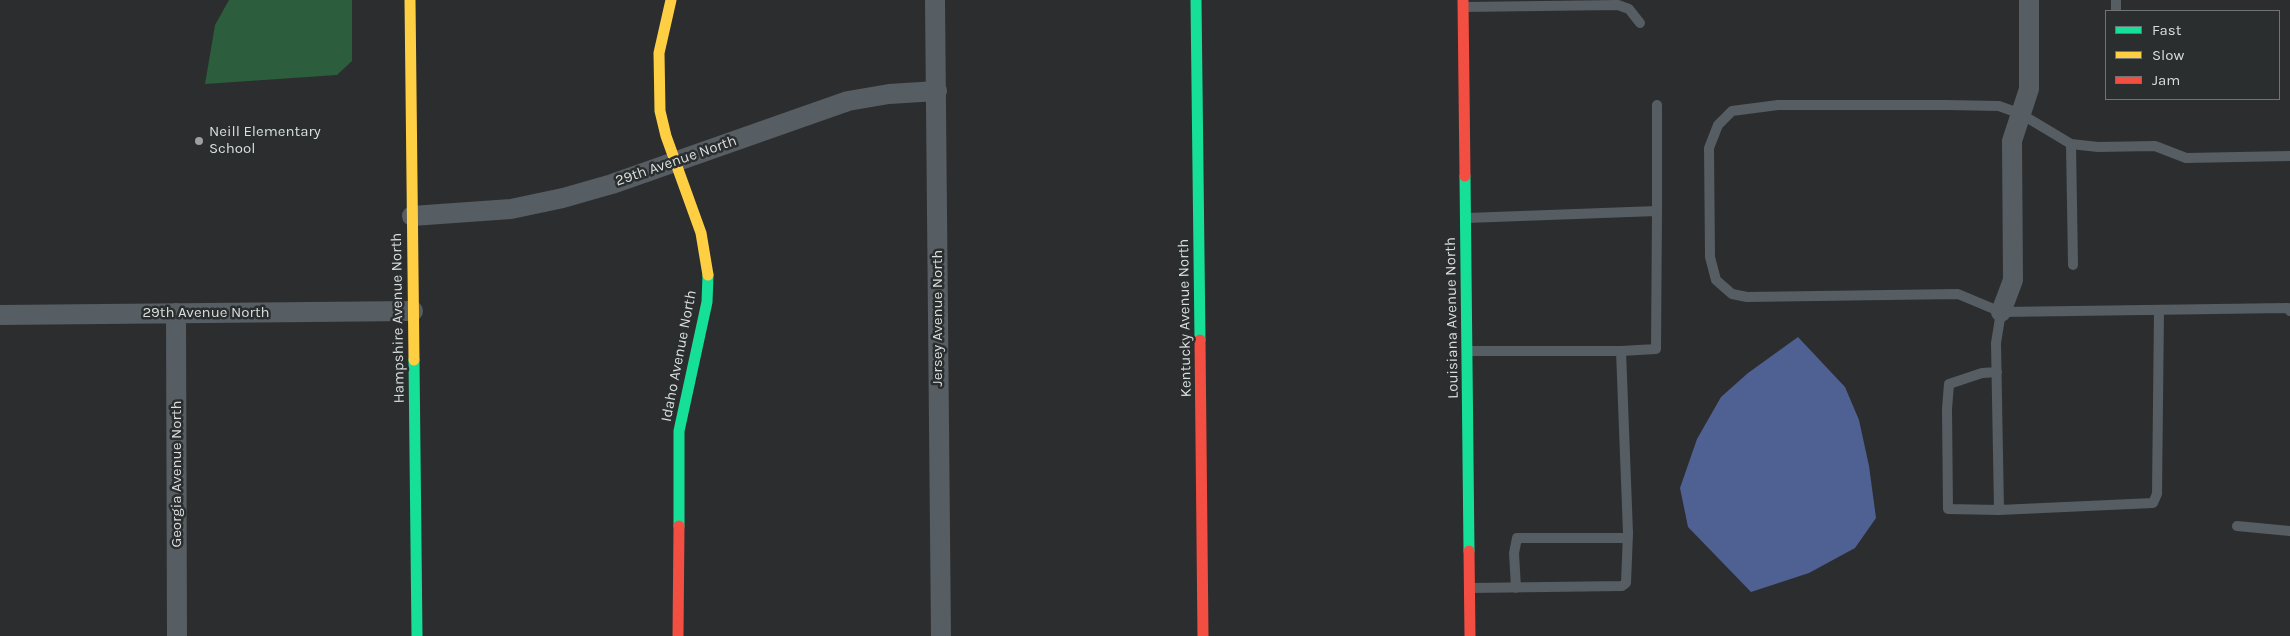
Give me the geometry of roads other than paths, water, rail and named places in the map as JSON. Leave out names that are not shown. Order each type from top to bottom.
[{"type":"street","name":"Hampshire Avenue North","points":[[410,0],[416,636]]},
{"type":"street","name":"Idaho Avenue North","points":[[671,0],[659,52],[658,82],[660,111],[666,136],[701,233],[708,278],[707,302],[701,334],[684,399],[679,431],[678,636]]},
{"type":"street","name":"Jersey Avenue North","points":[[936,0],[941,636]]},
{"type":"street","name":"Kentucky Avenue North","points":[[1196,0],[1203,636]]},
{"type":"street","points":[[2001,312],[2013,280],[2012,141],[2029,89],[2029,0]]},
{"type":"street","name":"Louisiana Avenue North","points":[[1463,3],[1470,636]]},
{"type":"street","name":"29th Avenue North","points":[[412,216],[520,207],[588,191],[848,101],[889,94],[937,91]]},
{"type":"street","name":"29th Avenue North","points":[[0,315],[413,312]]},
{"type":"street","name":"Georgia Avenue North","points":[[176,313],[177,636]]},
{"type":"lane","points":[[1463,3],[1618,5],[1629,10],[1640,23]]},
{"type":"lane","points":[[2290,156],[2186,158],[2155,146],[2098,148],[2071,144],[2021,114],[1999,106],[1778,104],[1732,111],[1718,125],[1709,148],[1710,257],[1716,280],[1732,294],[1747,297],[1958,294],[2001,312],[2288,308],[2290,311]]},
{"type":"lane","points":[[1467,351],[1621,352],[1656,349],[1657,105]]},
{"type":"lane","points":[[2071,144],[2073,265]]},
{"type":"lane","points":[[1466,218],[1657,211]]},
{"type":"lane","points":[[1997,372],[1982,373],[1949,384],[1947,419],[1948,509],[1999,510],[2153,503],[2157,494],[2159,310]]},
{"type":"lane","points":[[1999,510],[1996,343],[2001,312]]},
{"type":"lane","points":[[1470,588],[1622,586],[1626,583],[1628,538],[1621,352]]},
{"type":"lane","points":[[2237,526],[2290,531]]},
{"type":"lane","points":[[1516,588],[1514,553],[1517,538],[1628,538]]},
{"type":"water","points":[[1798,337],[1845,387],[1859,420],[1869,466],[1876,518],[1855,548],[1809,573],[1751,592],[1688,527],[1680,488],[1697,439],[1721,397],[1748,373]]},
{"type":"place","name":"Neill Elementary School","points":[[199,141]]}]
